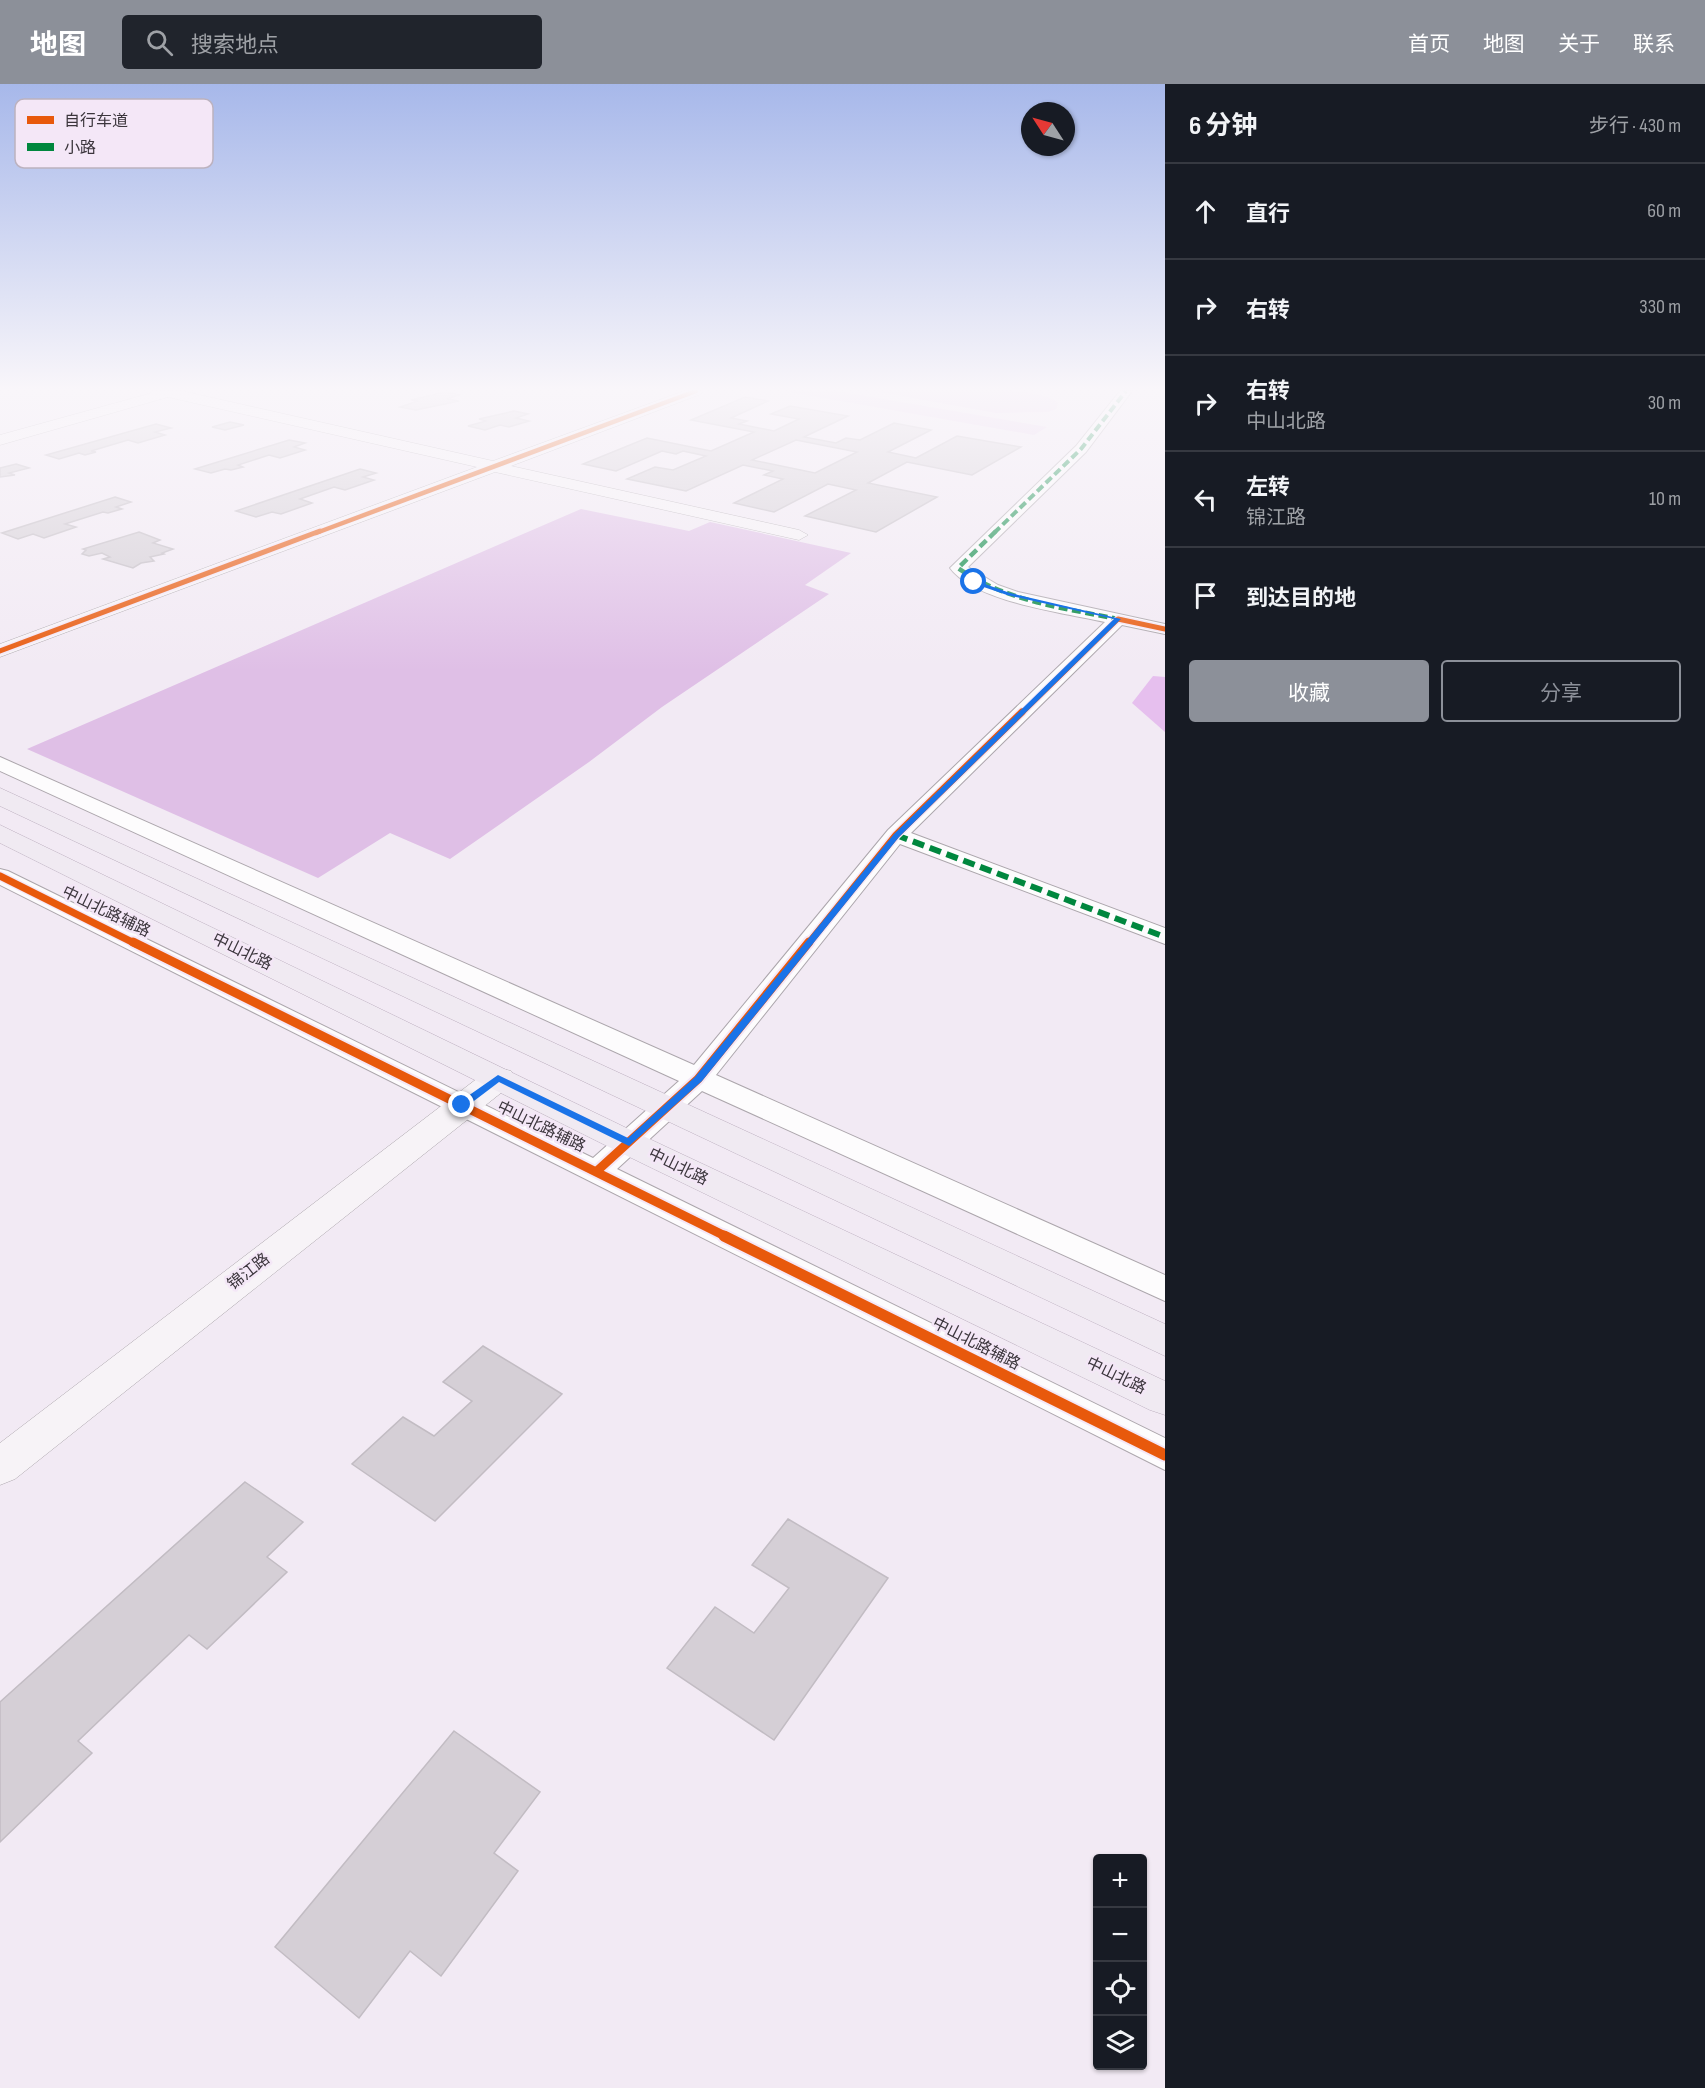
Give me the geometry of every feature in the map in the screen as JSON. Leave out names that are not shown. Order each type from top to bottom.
[{"type":"main road","points":[[0,796],[1165,1341]]},
{"type":"main road","name":"中山北路","points":[[0,833],[629,1143],[1165,1400]]},
{"type":"street","points":[[0,651],[441,485]]},
{"type":"street","points":[[573,485],[800,535]]},
{"type":"street","points":[[1044,485],[958,568],[974,582],[1009,594],[1165,629]]},
{"type":"street","points":[[597,1171],[698,1079],[896,835],[1118,619]]},
{"type":"street","points":[[0,763],[1165,1288]]},
{"type":"street","points":[[896,835],[1165,937]]},
{"type":"street","name":"中山北路辅路","points":[[0,876],[1165,1455]]},
{"type":"street","name":"锦江路","points":[[0,1467],[498,1078]]},
{"type":"shaded area","points":[[581,509],[689,531],[710,522],[851,553],[805,585],[829,594],[662,707],[589,762],[450,859],[390,833],[318,878],[27,749]]},
{"type":"shaded area","points":[[1153,676],[1165,677],[1165,732],[1132,703]]},
{"type":"building","points":[[314,485],[361,485],[345,490],[334,487],[300,499],[312,503],[281,514],[272,512],[256,517],[236,511]]},
{"type":"building","points":[[654,485],[700,485],[686,491]]},
{"type":"building","points":[[772,485],[827,485],[774,512],[734,503]]},
{"type":"building","points":[[830,485],[875,485],[937,497],[876,532],[805,516],[856,490]]},
{"type":"building","points":[[115,497],[131,502],[116,507],[122,509],[103,512],[65,524],[76,527],[44,538],[33,534],[18,539],[2,533]]},
{"type":"building","points":[[139,532],[160,540],[153,543],[173,549],[150,557],[154,561],[141,563],[133,568],[103,559],[110,557],[102,553],[89,556],[82,554],[86,550],[83,549]]},
{"type":"building","points":[[483,1346],[562,1394],[435,1521],[352,1464],[403,1417],[434,1436],[472,1401],[443,1382]]},
{"type":"building","points":[[245,1482],[303,1522],[267,1557],[287,1572],[207,1649],[189,1635],[78,1741],[92,1753],[0,1842],[0,1702]]},
{"type":"building","points":[[788,1519],[888,1578],[774,1740],[667,1668],[715,1607],[754,1633],[789,1588],[752,1565]]},
{"type":"building","points":[[454,1731],[540,1792],[494,1853],[518,1871],[441,1976],[410,1951],[359,2018],[275,1947]]},
{"type":"marked path","points":[[1044,485],[958,568],[974,579],[1012,596],[1118,619]]},
{"type":"marked path","points":[[896,835],[1165,937]]},
{"type":"cycle path","points":[[0,651],[446,485]]},
{"type":"cycle path","points":[[597,1171],[698,1079],[896,835],[1118,619],[1165,629]]},
{"type":"cycle path","points":[[0,876],[1165,1455]]},
{"type":"route","points":[[462,1105],[498,1078],[629,1143],[698,1079],[896,835],[1118,619],[1009,594],[974,582]]}]
